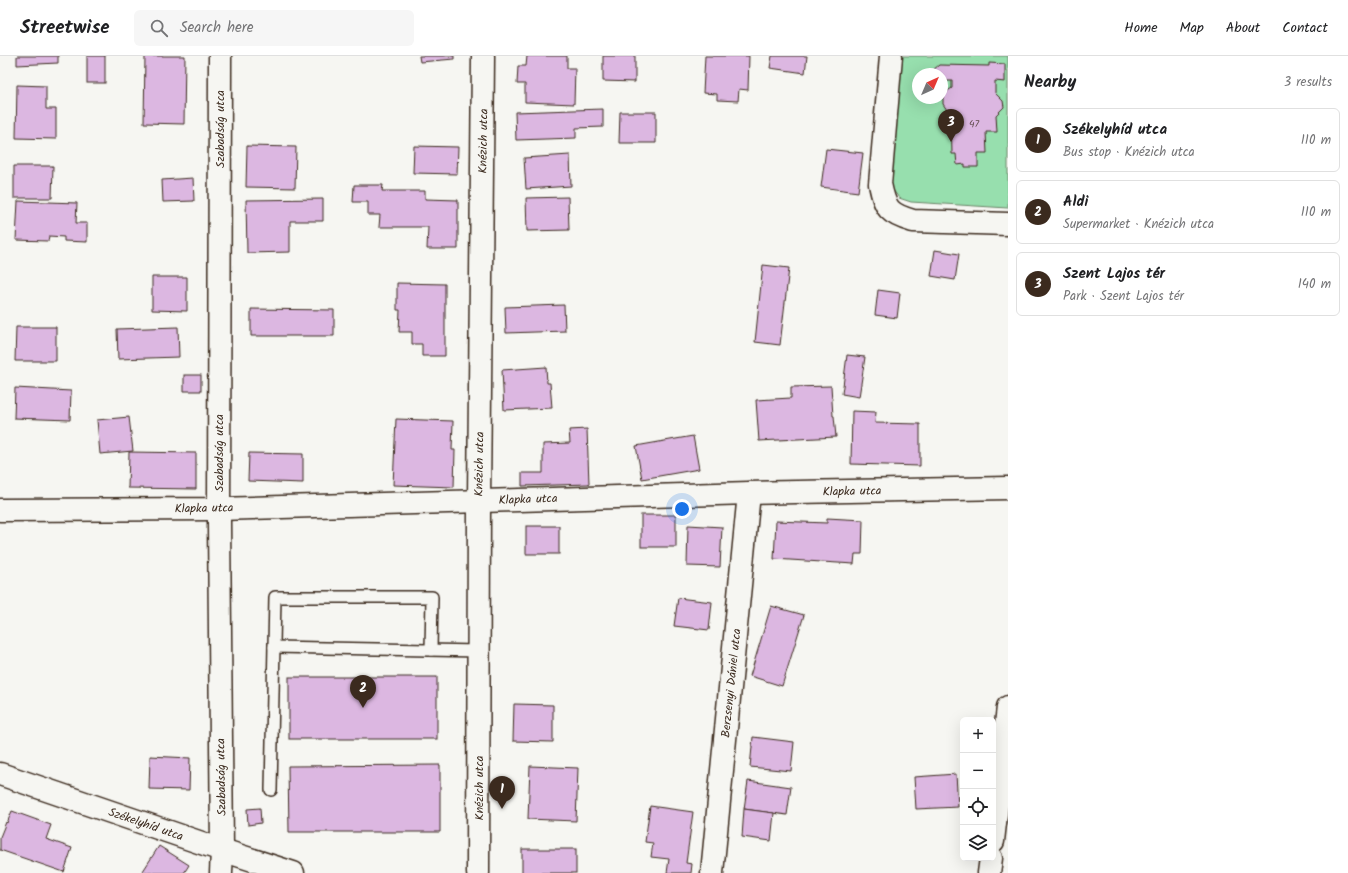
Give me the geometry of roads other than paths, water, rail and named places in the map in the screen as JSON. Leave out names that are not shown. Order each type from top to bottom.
[{"type":"street","name":"Szabadság utca","points":[[220,56],[219,508],[221,873]]},
{"type":"street","name":"Knézich utca","points":[[478,873],[479,501],[483,56]]},
{"type":"street","points":[[891,56],[880,184],[883,198],[890,211],[900,217],[913,221],[1008,224]]},
{"type":"street","name":"Klapka utca","points":[[0,510],[219,508],[749,493],[1008,488]]},
{"type":"street","name":"Berzsenyi Dániel utca","points":[[712,873],[749,493]]},
{"type":"street","points":[[995,825],[1008,706]]},
{"type":"street","name":"Székelyhíd utca","points":[[0,774],[293,873]]},
{"type":"street","points":[[990,873],[991,861]]},
{"type":"lane","points":[[271,790],[275,597],[432,597],[431,650]]},
{"type":"lane","points":[[274,647],[479,651]]},
{"type":"place","name":"Szent Lajos tér","points":[[951,142]]},
{"type":"place","name":"Aldi","points":[[363,708]]},
{"type":"place","name":"Székelyhíd utca","points":[[502,809]]}]
